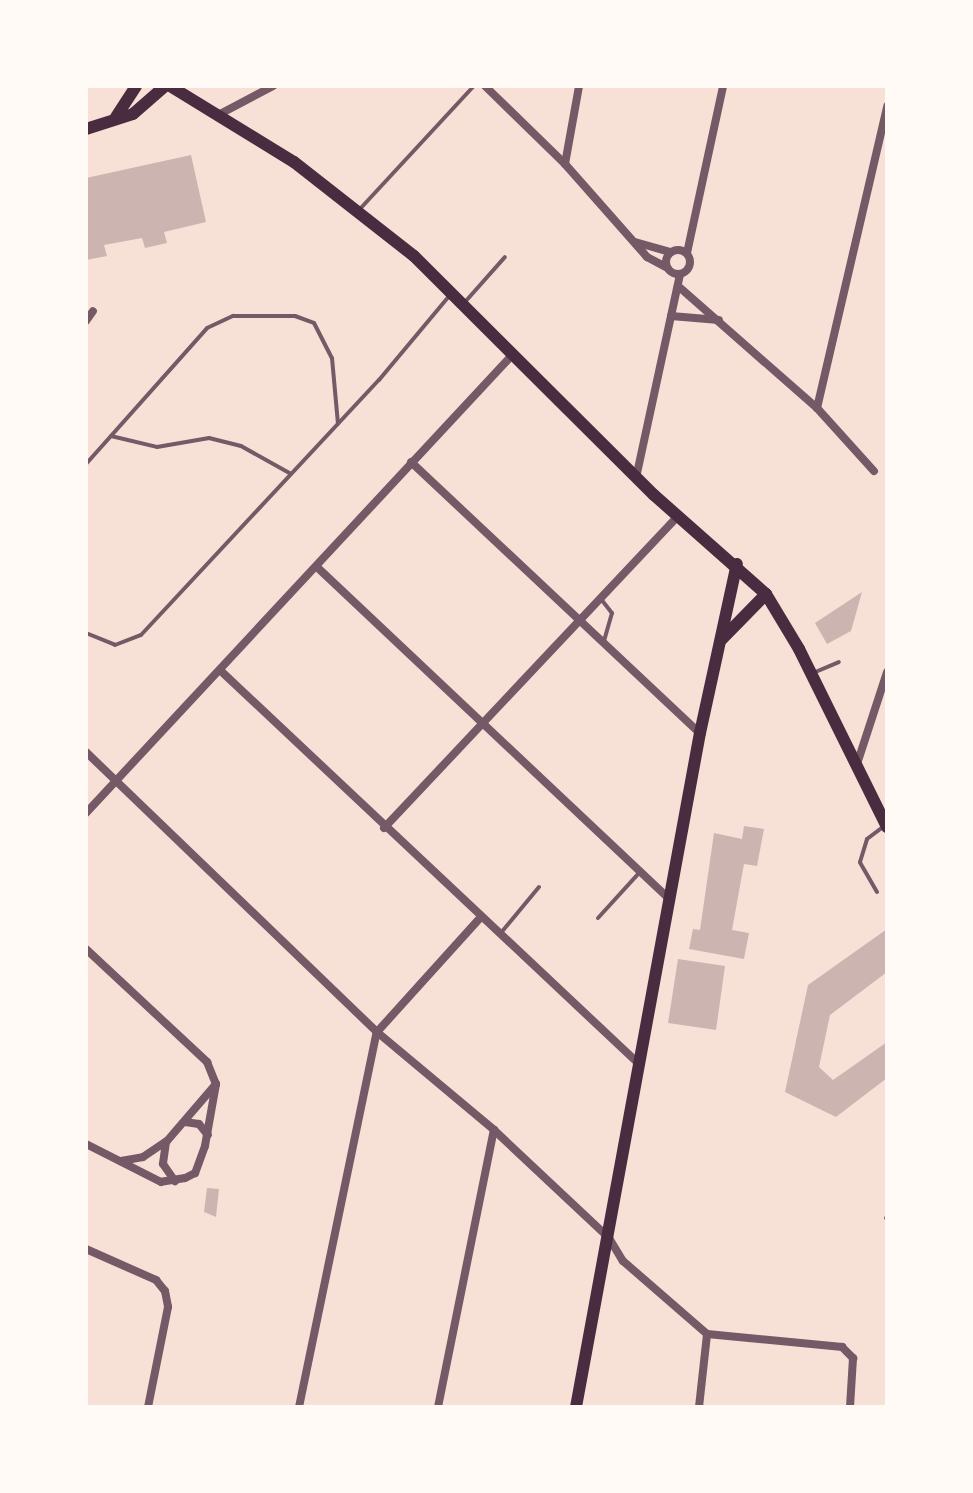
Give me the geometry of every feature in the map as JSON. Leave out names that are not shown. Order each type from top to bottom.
[{"type":"main road","points":[[107,123],[125,110],[136,86]]},
{"type":"main road","points":[[86,129],[143,108],[167,86],[220,114],[359,210],[453,291],[636,478],[677,517],[737,564],[766,594],[811,673],[886,826]]},
{"type":"main road","points":[[576,1407],[700,733],[737,564]]},
{"type":"main road","points":[[720,641],[766,594]]},
{"type":"street","points":[[220,114],[273,86]]},
{"type":"street","points":[[485,86],[565,164],[647,257],[680,275]]},
{"type":"street","points":[[565,164],[579,86]]},
{"type":"street","points":[[636,478],[680,275],[691,264],[687,253],[723,86]]},
{"type":"street","points":[[817,408],[887,106]]},
{"type":"street","points":[[634,241],[671,252],[687,253]]},
{"type":"street","points":[[666,267],[671,252]]},
{"type":"street","points":[[678,286],[817,408],[874,471]]},
{"type":"street","points":[[86,321],[93,311]]},
{"type":"street","points":[[671,316],[720,320]]},
{"type":"street","points":[[86,813],[222,672],[514,352]]},
{"type":"street","points":[[411,462],[700,733]]},
{"type":"street","points":[[384,828],[677,517]]},
{"type":"street","points":[[318,568],[670,901]]},
{"type":"street","points":[[222,672],[384,828],[640,1065]]},
{"type":"street","points":[[856,765],[887,672]]},
{"type":"street","points":[[86,752],[377,1032],[494,1130],[609,1238],[623,1261],[707,1334],[842,1347],[853,1358],[850,1407]]},
{"type":"street","points":[[299,1407],[377,1032],[481,917]]},
{"type":"street","points":[[86,949],[207,1062],[216,1084],[208,1135],[195,1173],[175,1181],[161,1182],[86,1144]]},
{"type":"street","points":[[121,1161],[143,1157],[167,1141],[216,1084]]},
{"type":"street","points":[[185,1122],[199,1124],[208,1135]]},
{"type":"street","points":[[438,1407],[494,1130]]},
{"type":"street","points":[[167,1141],[163,1164],[175,1181]]},
{"type":"street","points":[[86,1249],[156,1280],[165,1291],[168,1307],[148,1407]]},
{"type":"street","points":[[699,1407],[707,1334]]},
{"type":"lane","points":[[359,210],[474,86]]},
{"type":"lane","points":[[465,302],[505,257]]},
{"type":"lane","points":[[86,633],[115,645],[141,635],[338,424],[453,291]]},
{"type":"lane","points":[[86,464],[207,328],[248,315],[295,316],[314,323],[325,336],[338,424]]},
{"type":"lane","points":[[111,436],[157,447],[209,438],[241,446],[291,474]]},
{"type":"lane","points":[[599,597],[612,613],[604,641]]},
{"type":"lane","points":[[811,673],[839,662]]},
{"type":"lane","points":[[877,892],[860,862],[867,839],[886,826]]},
{"type":"lane","points":[[598,918],[640,872]]},
{"type":"lane","points":[[500,934],[539,887]]},
{"type":"building","points":[[191,155],[206,222],[164,232],[167,243],[145,248],[142,238],[104,245],[107,256],[86,260],[86,178]]},
{"type":"building","points":[[862,592],[851,631],[827,644],[815,623]]},
{"type":"building","points":[[744,826],[764,829],[757,866],[744,864],[732,930],[749,933],[744,959],[689,949],[693,929],[700,930],[714,833],[742,839]]},
{"type":"building","points":[[887,929],[887,972],[830,1015],[819,1067],[833,1080],[887,1042],[887,1078],[836,1117],[785,1092],[808,985]]},
{"type":"building","points":[[678,959],[725,966],[716,1030],[668,1023]]},
{"type":"building","points":[[207,1188],[219,1189],[216,1217],[204,1212]]}]
